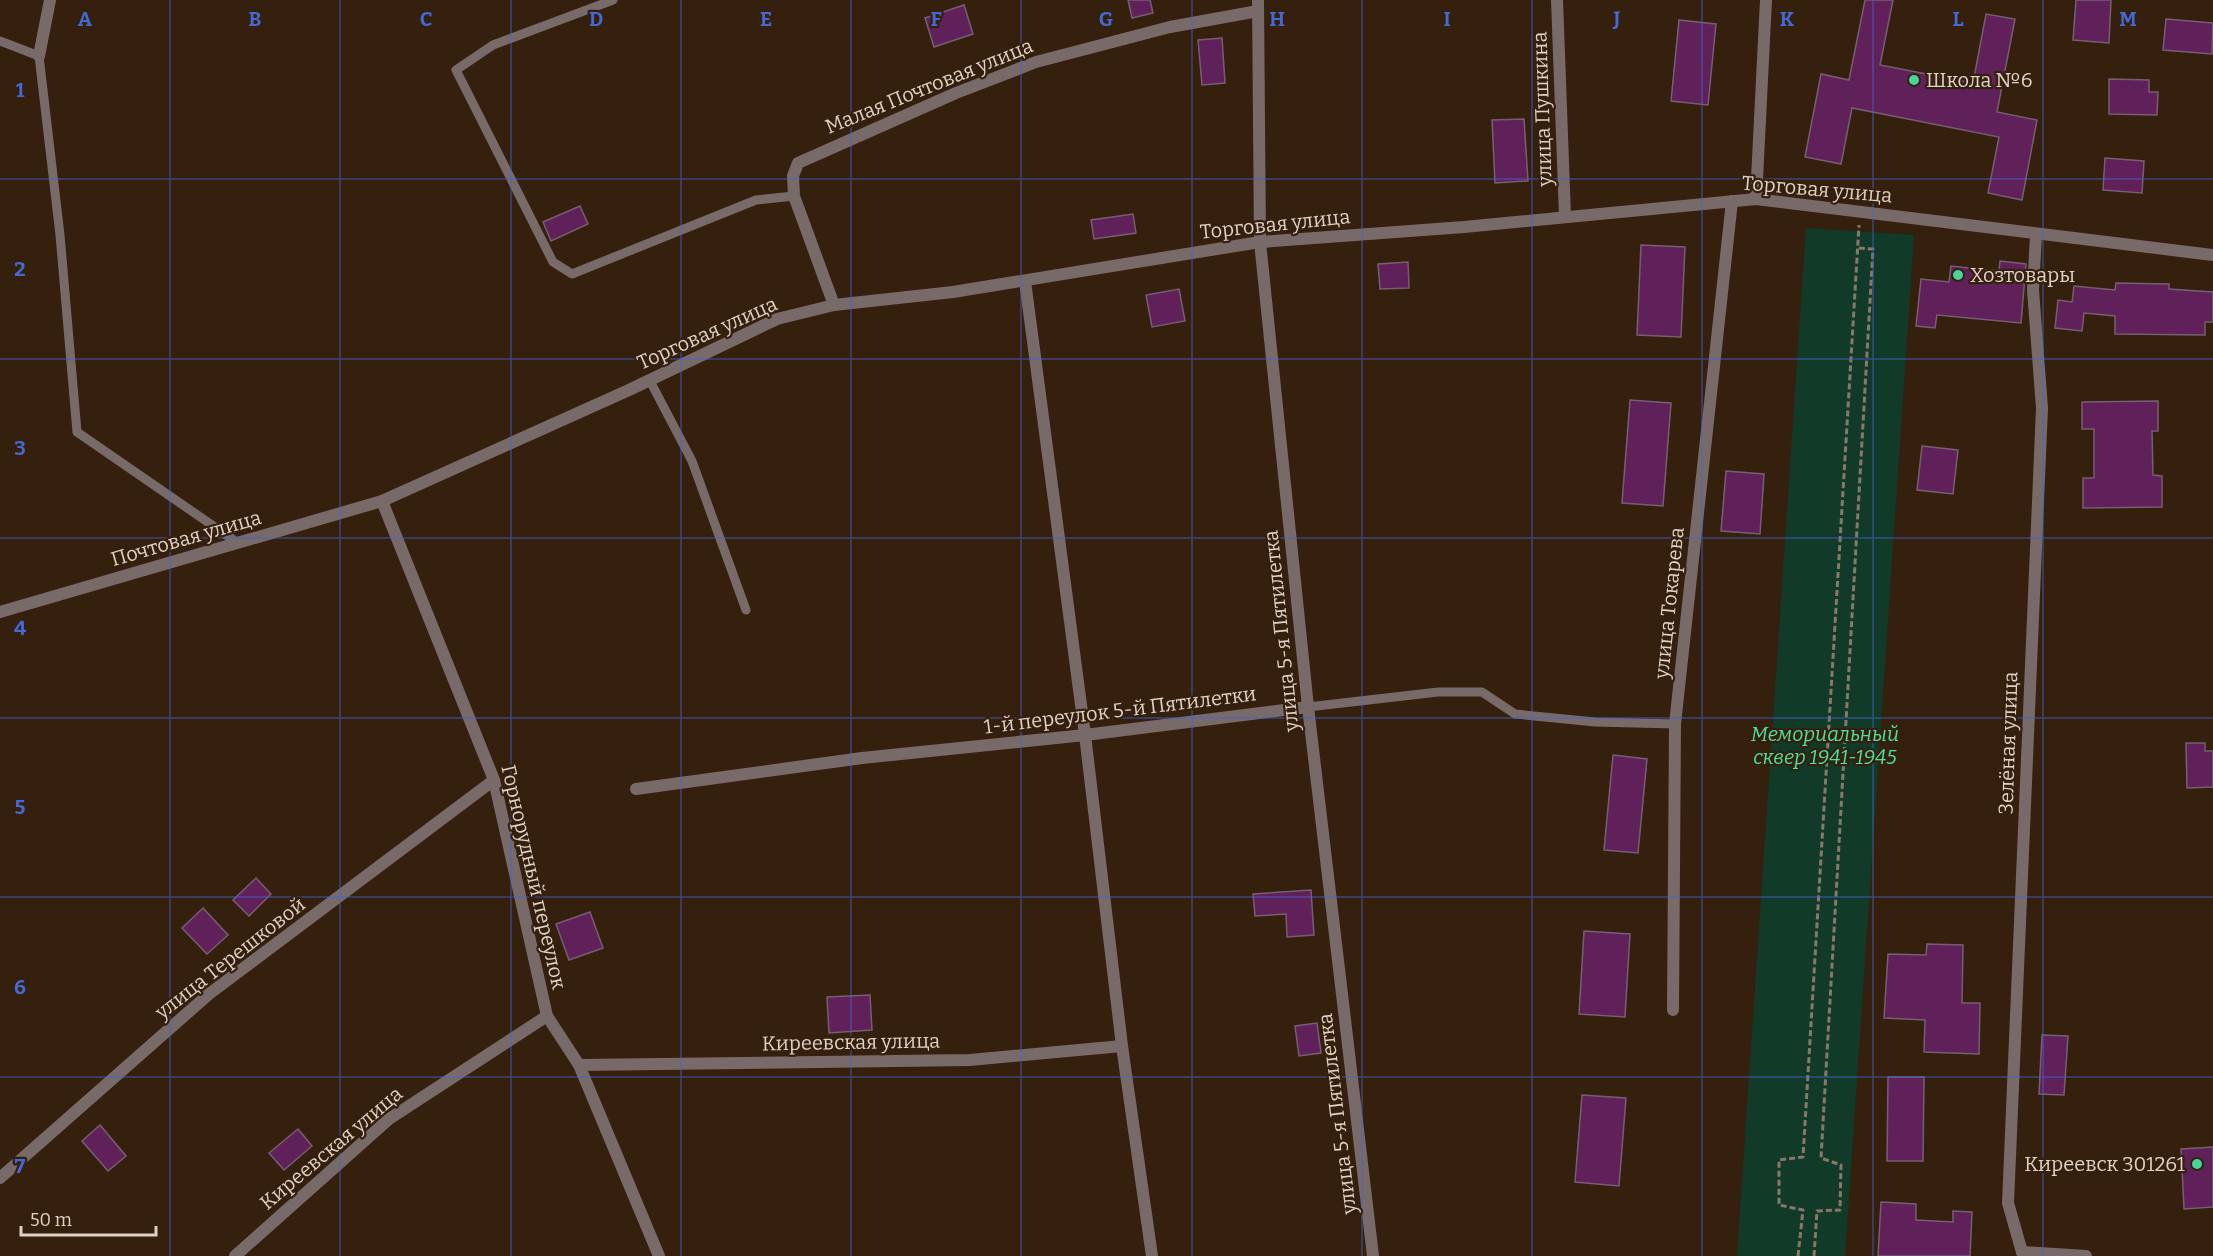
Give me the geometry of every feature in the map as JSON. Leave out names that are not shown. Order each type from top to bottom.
[{"type":"street","points":[[39,56],[50,0]]},
{"type":"street","name":"улица Пушкина","points":[[1557,0],[1565,216]]},
{"type":"street","points":[[1756,199],[1766,0]]},
{"type":"street","name":"Малая Почтовая улица","points":[[834,305],[794,196],[794,176],[798,163],[956,93],[1036,62],[1258,5]]},
{"type":"street","name":"улица 5-я Пятилетка","points":[[1258,5],[1260,242],[1308,707],[1373,1256]]},
{"type":"street","name":"Торговая улица","points":[[382,501],[777,319],[834,305],[953,292],[1260,242],[1464,227],[1756,199],[2213,255]]},
{"type":"street","name":"улица Токарева","points":[[1673,1010],[1675,724],[1732,201]]},
{"type":"street","name":"Зелёная улица","points":[[2022,1254],[2008,1203],[2042,408],[2033,290],[2036,235]]},
{"type":"street","points":[[1025,280],[1085,735],[1122,1046],[1152,1256]]},
{"type":"street","name":"Почтовая улица","points":[[0,612],[382,501]]},
{"type":"street","name":"Горнорудный переулок","points":[[382,501],[494,780],[547,1016],[579,1065],[659,1256]]},
{"type":"street","name":"1-й переулок 5-й Пятилетки","points":[[636,789],[862,758],[1085,735],[1308,707]]},
{"type":"street","name":"улица Терешковой","points":[[0,1178],[209,994],[494,780]]},
{"type":"street","name":"Киреевская улица","points":[[235,1256],[389,1119],[547,1016]]},
{"type":"street","name":"Киреевская улица","points":[[579,1065],[970,1060],[1122,1046]]},
{"type":"street","points":[[2022,1254],[2086,1256]]},
{"type":"lane","points":[[613,0],[493,45],[456,70],[554,262],[572,274],[756,200],[794,196]]},
{"type":"lane","points":[[0,40],[39,56],[60,235],[77,432],[238,543]]},
{"type":"lane","points":[[649,379],[692,461],[746,610]]},
{"type":"lane","name":"1-й переулок 5-й Пятилетки","points":[[1308,707],[1437,692],[1482,692],[1515,714],[1595,722],[1675,724]]},
{"type":"path","points":[[1798,1256],[1803,1210],[1779,1205],[1779,1160],[1803,1157],[1860,212]]},
{"type":"path","points":[[1814,1256],[1817,1211],[1840,1210],[1842,1165],[1821,1158],[1873,249],[1858,248]]},
{"type":"green space","name":"Мемориальный сквер 1941-1945","points":[[1806,228],[1914,235],[1845,1256],[1737,1256]]},
{"type":"building","points":[[1128,0],[1150,0],[1153,13],[1132,18]]},
{"type":"building","points":[[1865,0],[1893,0],[1880,65],[1973,83],[1986,14],[2015,19],[1997,112],[2037,120],[2022,200],[1988,193],[1999,137],[1852,108],[1841,164],[1805,157],[1821,74],[1849,80]]},
{"type":"building","points":[[2076,0],[2111,0],[2109,43],[2073,40]]},
{"type":"building","points":[[964,5],[973,34],[934,47],[925,18]]},
{"type":"building","points":[[2166,19],[2213,23],[2212,54],[2163,50]]},
{"type":"building","points":[[1679,20],[1716,24],[1708,105],[1671,101]]},
{"type":"building","points":[[1222,38],[1225,83],[1202,85],[1198,40]]},
{"type":"building","points":[[2109,79],[2149,80],[2149,92],[2158,92],[2157,115],[2109,114]]},
{"type":"building","points":[[1524,119],[1528,181],[1495,183],[1492,120]]},
{"type":"building","points":[[2105,158],[2144,161],[2142,193],[2103,190]]},
{"type":"building","points":[[580,206],[588,224],[551,241],[543,222]]},
{"type":"building","points":[[1133,214],[1136,233],[1094,239],[1091,220]]},
{"type":"building","points":[[1641,245],[1685,247],[1681,337],[1637,335]]},
{"type":"building","points":[[2000,261],[2026,264],[2021,323],[1937,315],[1935,328],[1916,326],[1921,279],[1949,282],[1951,266],[1999,271]]},
{"type":"building","points":[[1408,262],[1409,288],[1380,289],[1378,264]]},
{"type":"building","points":[[2116,283],[2169,284],[2169,289],[2213,292],[2213,322],[2205,322],[2205,335],[2115,334],[2115,316],[2084,313],[2082,331],[2055,328],[2058,300],[2072,302],[2074,286],[2115,290]]},
{"type":"building","points":[[1179,289],[1185,321],[1152,327],[1146,295]]},
{"type":"building","points":[[1630,400],[1671,403],[1663,506],[1622,503]]},
{"type":"building","points":[[2158,401],[2158,431],[2152,431],[2153,475],[2162,476],[2162,507],[2083,508],[2083,478],[2094,478],[2094,429],[2082,429],[2082,402]]},
{"type":"building","points":[[1922,446],[1958,450],[1953,494],[1917,490]]},
{"type":"building","points":[[1726,471],[1764,474],[1760,534],[1721,531]]},
{"type":"building","points":[[2186,743],[2205,743],[2205,751],[2213,751],[2213,787],[2187,788]]},
{"type":"building","points":[[1613,755],[1647,759],[1638,853],[1604,850]]},
{"type":"building","points":[[256,878],[271,894],[249,916],[233,900]]},
{"type":"building","points":[[1311,890],[1314,935],[1287,937],[1286,914],[1255,916],[1253,894]]},
{"type":"building","points":[[203,908],[228,935],[207,954],[182,928]]},
{"type":"building","points":[[590,912],[603,948],[569,960],[556,924]]},
{"type":"building","points":[[1584,931],[1630,934],[1625,1017],[1579,1014]]},
{"type":"building","points":[[1927,944],[1963,945],[1962,1003],[1980,1003],[1979,1054],[1924,1052],[1925,1020],[1884,1018],[1888,954],[1926,955]]},
{"type":"building","points":[[870,995],[872,1030],[829,1033],[827,997]]},
{"type":"building","points":[[1317,1023],[1321,1053],[1299,1056],[1295,1026]]},
{"type":"building","points":[[2042,1035],[2068,1036],[2064,1095],[2039,1094]]},
{"type":"building","points":[[1888,1077],[1924,1077],[1923,1161],[1887,1161]]},
{"type":"building","points":[[1582,1095],[1626,1098],[1619,1186],[1575,1182]]},
{"type":"building","points":[[100,1125],[126,1156],[108,1171],[82,1141]]},
{"type":"building","points":[[298,1129],[312,1146],[284,1170],[269,1153]]},
{"type":"building","points":[[2213,1147],[2213,1207],[2184,1209],[2181,1149]]},
{"type":"building","points":[[1881,1202],[1916,1204],[1916,1220],[1953,1222],[1953,1211],[1972,1212],[1970,1256],[1878,1256]]},
{"type":"place","name":"Школа №6","points":[[1914,80]]},
{"type":"place","name":"Хозтовары","points":[[1958,275]]},
{"type":"place","name":"Киреевск 301261","points":[[2197,1164]]}]
